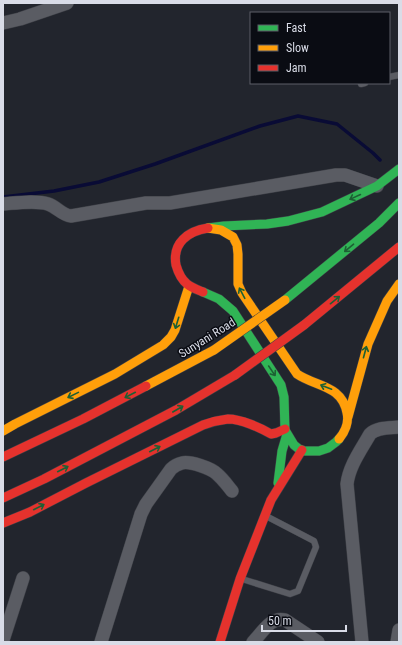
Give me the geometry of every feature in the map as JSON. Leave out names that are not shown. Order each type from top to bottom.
[{"type":"main road","points":[[278,488],[282,451],[286,432],[284,393],[281,385],[233,311],[216,297],[189,286],[182,280],[176,263],[177,250],[184,238],[191,232],[199,229],[267,224],[288,221],[322,212],[377,186],[399,169]]},
{"type":"main road","name":"Sunyani Road","points":[[3,457],[148,386],[214,350],[285,300],[379,223],[399,203]]},
{"type":"main road","points":[[208,228],[222,230],[233,237],[237,245],[238,284],[242,293],[297,374],[304,379],[333,390],[338,394],[345,404],[348,417]]},
{"type":"main road","points":[[3,498],[44,479],[176,410],[235,375],[304,325],[399,247]]},
{"type":"main road","points":[[286,432],[294,445],[302,450],[310,452],[326,449],[340,439],[347,425],[368,344],[387,302],[399,284]]},
{"type":"main road","points":[[3,431],[115,374],[163,346],[175,330],[189,286]]},
{"type":"main road","points":[[3,523],[30,512],[203,425],[214,421],[230,420],[247,423],[263,429],[271,434],[286,432]]},
{"type":"main road","points":[[220,642],[240,579],[271,500],[302,450]]},
{"type":"street","points":[[3,23],[20,19],[67,3]]},
{"type":"street","points":[[3,204],[43,202],[50,204],[67,216],[71,216],[146,203],[170,203],[336,175],[344,175],[377,186]]},
{"type":"street","points":[[362,642],[347,484],[348,476],[350,468],[373,431],[378,429],[399,427]]},
{"type":"street","points":[[100,642],[141,514],[146,504],[171,469],[176,465],[189,462],[212,470],[217,473],[232,491]]},
{"type":"street","points":[[3,640],[22,578]]},
{"type":"street","points":[[254,642],[272,622],[280,619],[286,620],[318,642]]},
{"type":"street","points":[[397,642],[399,630]]},
{"type":"lane","points":[[240,579],[290,594],[298,591],[316,547],[314,541],[265,515]]},
{"type":"waterway","points":[[3,197],[54,191],[99,182],[155,164],[260,126],[298,116],[337,124],[380,160]]},
{"type":"traffic: fast","points":[[208,228],[267,224],[288,221],[322,212],[377,186],[399,169]]},
{"type":"traffic: fast","points":[[285,300],[379,223],[399,203]]},
{"type":"traffic: fast","points":[[203,292],[219,299],[233,311],[281,385],[284,397],[285,430],[294,445],[304,451],[319,451],[328,448],[339,439]]},
{"type":"traffic: fast","points":[[278,483],[282,451],[287,434]]},
{"type":"traffic: slow","points":[[208,228],[221,230],[233,237],[237,245],[238,284],[242,293],[297,374],[327,388],[340,397],[347,413],[347,423],[345,430],[339,439]]},
{"type":"traffic: slow","points":[[348,417],[368,344],[387,301],[399,284]]},
{"type":"traffic: slow","points":[[3,431],[115,374],[163,345],[171,337],[175,330],[189,286]]},
{"type":"traffic: slow","points":[[214,350],[285,300]]},
{"type":"traffic: slow","points":[[146,386],[214,350]]},
{"type":"traffic: jam","points":[[203,292],[191,287],[183,280],[177,268],[175,257],[176,250],[183,239],[194,232],[208,228]]},
{"type":"traffic: jam","points":[[304,325],[399,247]]},
{"type":"traffic: jam","points":[[235,375],[304,325]]},
{"type":"traffic: jam","points":[[3,498],[44,479],[176,410],[235,375]]},
{"type":"traffic: jam","points":[[3,457],[83,419],[146,386]]},
{"type":"traffic: jam","points":[[3,523],[30,512],[203,425],[233,419],[245,422],[271,434],[285,429]]},
{"type":"traffic: jam","points":[[220,642],[240,579],[271,500],[302,450]]}]
